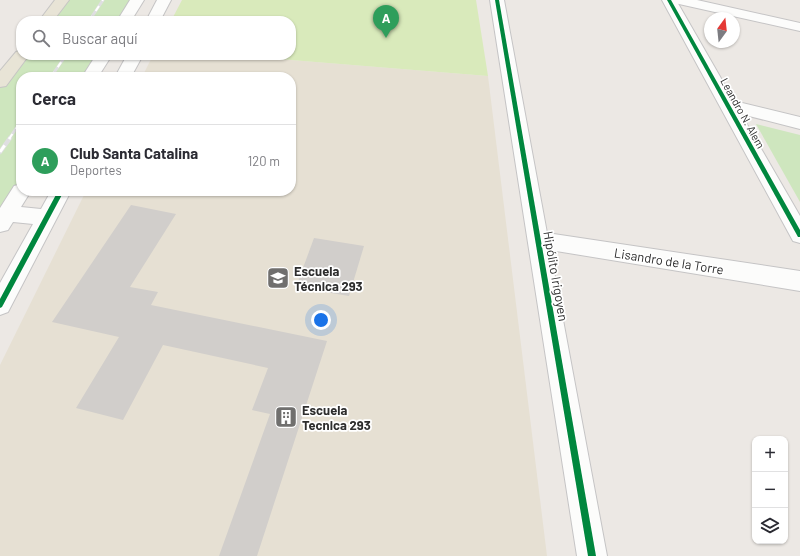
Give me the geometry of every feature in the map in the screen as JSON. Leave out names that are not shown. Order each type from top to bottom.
[{"type":"main road","points":[[50,16],[62,0]]},
{"type":"main road","points":[[0,82],[17,60]]},
{"type":"street","points":[[127,16],[137,0]]},
{"type":"street","points":[[156,16],[164,0]]},
{"type":"street","name":"Hipólito Irigoyen","points":[[497,0],[592,556]]},
{"type":"street","name":"Leandro N. Alem","points":[[669,0],[800,235]]},
{"type":"street","points":[[679,0],[800,27]]},
{"type":"street","points":[[93,72],[101,60]]},
{"type":"street","points":[[126,72],[132,60]]},
{"type":"street","points":[[727,105],[800,123]]},
{"type":"street","points":[[3,220],[18,196]]},
{"type":"street","points":[[0,305],[58,196]]},
{"type":"street","points":[[3,220],[48,217]]},
{"type":"street","name":"Lisandro de la Torre","points":[[539,240],[800,281]]},
{"type":"shaded area","name":"Escuela Técnica 293","points":[[150,60],[291,60],[488,76],[547,556],[0,556],[0,365],[84,196],[296,196],[296,72],[144,72]]},
{"type":"green space","points":[[62,0],[137,0],[127,16],[50,16]]},
{"type":"green space","points":[[182,0],[476,0],[488,76],[291,60],[296,60],[296,16],[174,16]]},
{"type":"green space","points":[[17,60],[101,60],[93,72],[16,72],[16,196],[18,196],[0,226],[0,82]]},
{"type":"green space","points":[[756,124],[800,135],[800,202]]},
{"type":"building","name":"Escuela Tecnica 293","points":[[131,205],[176,214],[130,287],[158,292],[151,305],[327,341],[257,556],[219,556],[270,414],[252,410],[268,368],[163,345],[123,420],[76,408],[119,337],[52,322]]},
{"type":"building","points":[[314,238],[364,246],[349,296],[296,287]]},
{"type":"railway","points":[[92,16],[103,0]]},
{"type":"railway","points":[[54,72],[63,60]]},
{"type":"railway","points":[[9,139],[16,128]]},
{"type":"railway","points":[[0,152],[10,138]]},
{"type":"cycle path","points":[[497,0],[592,556]]},
{"type":"cycle path","points":[[669,0],[800,235]]},
{"type":"cycle path","points":[[0,305],[58,196]]},
{"type":"place","name":"Club Santa Catalina","points":[[386,38]]},
{"type":"place","name":"Escuela Técnica 293","points":[[278,278]]},
{"type":"place","name":"Escuela Tecnica 293","points":[[286,417]]}]
